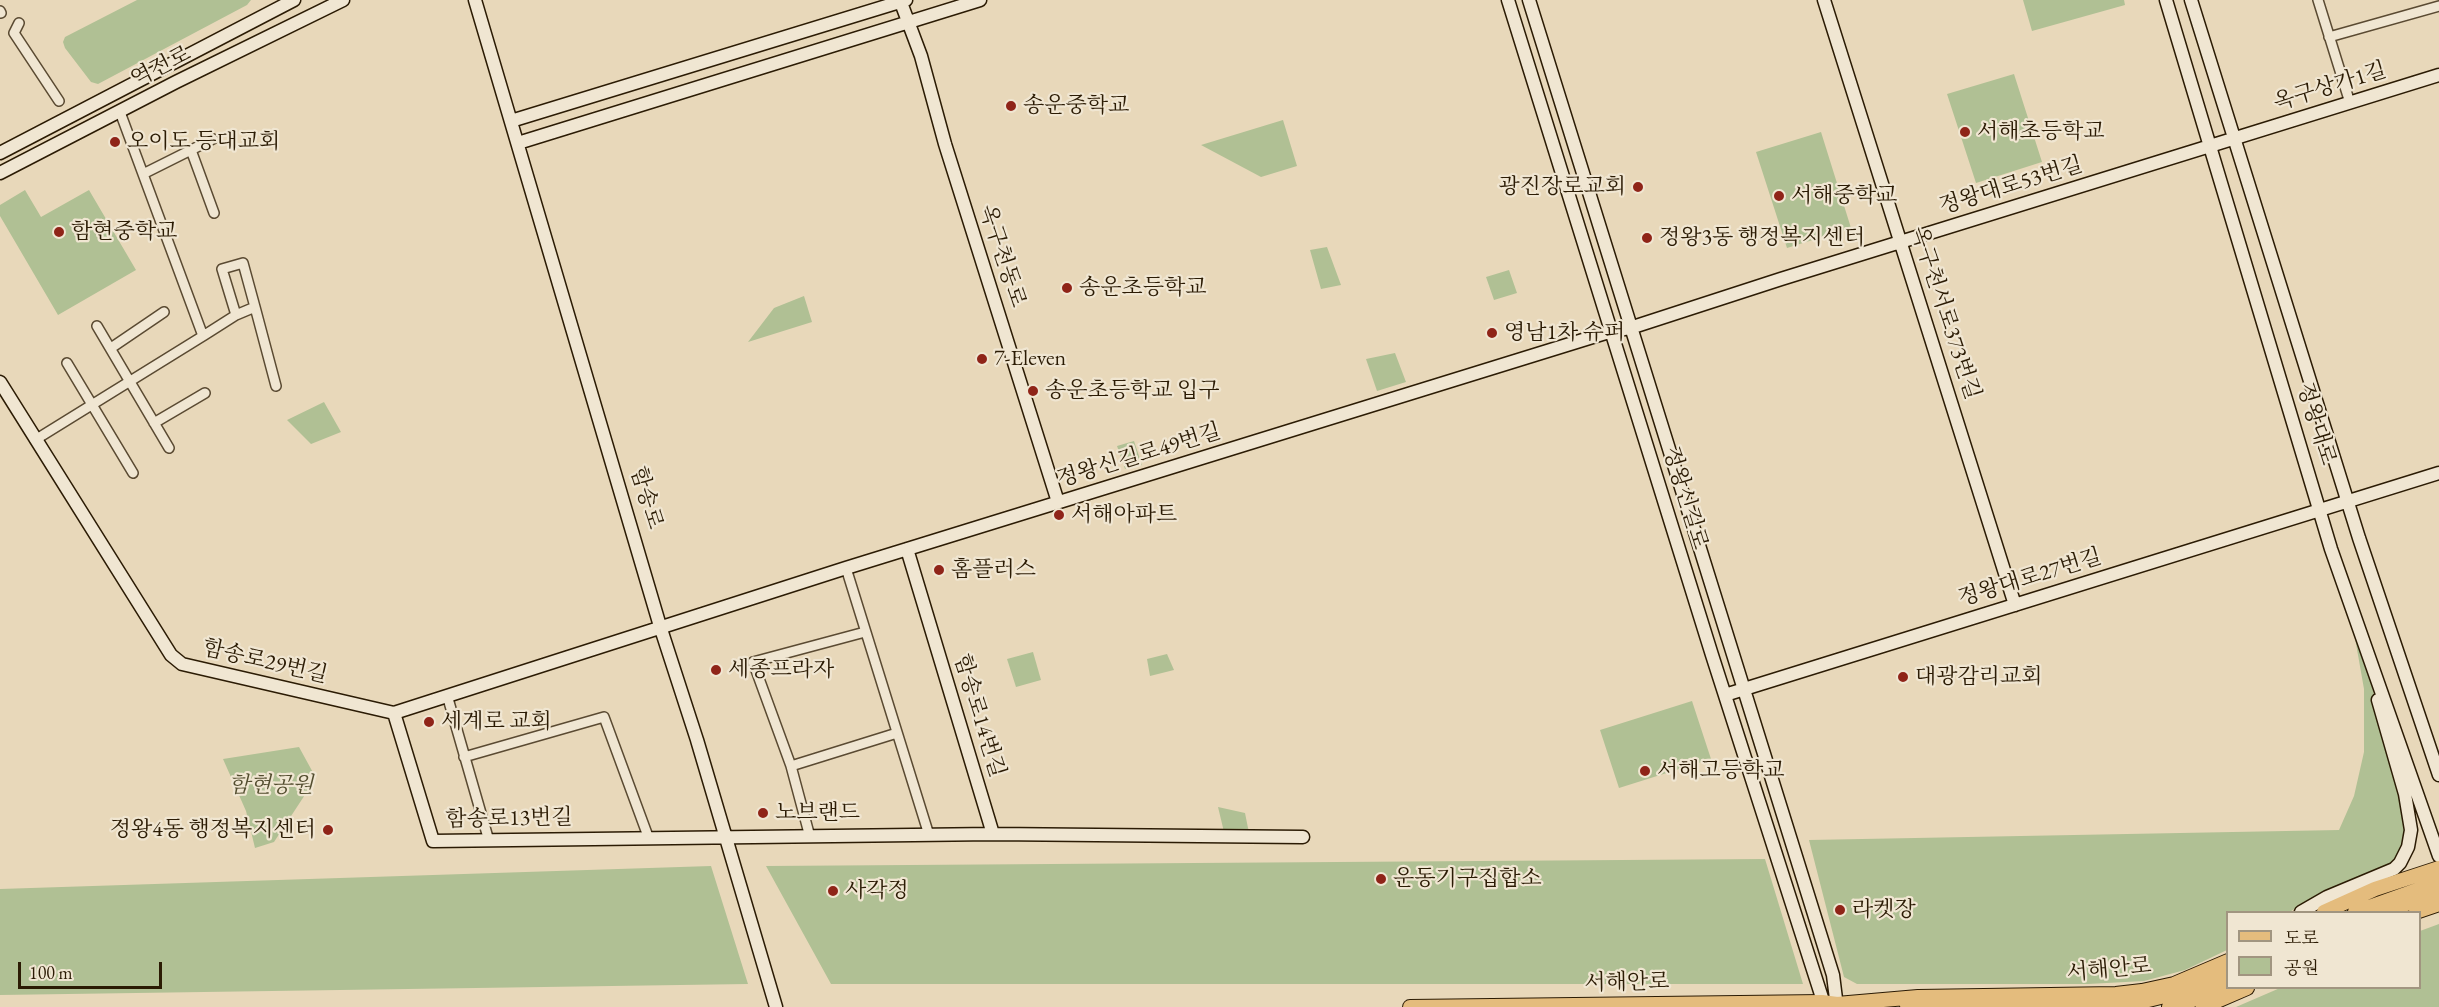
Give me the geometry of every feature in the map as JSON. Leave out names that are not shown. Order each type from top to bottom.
[{"type":"main road","points":[[2326,911],[2375,889],[2439,868]]},
{"type":"main road","points":[[2358,911],[2439,882]]},
{"type":"main road","points":[[2385,911],[2439,893]]},
{"type":"main road","points":[[2419,911],[2439,904]]},
{"type":"main road","name":"서해안로","points":[[1833,1004],[1918,997],[2142,992],[2174,984],[2226,962]]},
{"type":"main road","name":"서해안로","points":[[1410,1007],[2132,1004],[2193,989],[2226,974]]},
{"type":"main road","points":[[2169,1007],[2196,999],[2226,986]]},
{"type":"main road","points":[[2203,1007],[2243,989]]},
{"type":"street","name":"역전로","points":[[0,153],[294,0]]},
{"type":"street","name":"역전로","points":[[0,172],[343,0]]},
{"type":"street","name":"함송로","points":[[475,0],[660,626],[776,1007]]},
{"type":"street","points":[[518,143],[980,0]]},
{"type":"street","name":"정왕신길로","points":[[1508,0],[1725,695],[1833,1004]]},
{"type":"street","name":"정왕신길로","points":[[1529,0],[1833,975],[1833,1004]]},
{"type":"street","name":"옥구천서로373번길","points":[[1824,0],[2015,605]]},
{"type":"street","name":"정왕대로","points":[[2166,0],[2320,510],[2439,856]]},
{"type":"street","name":"정왕대로","points":[[2191,0],[2347,501],[2439,775]]},
{"type":"street","points":[[2318,0],[2350,103]]},
{"type":"street","name":"옥구천동로","points":[[511,121],[902,1],[1058,502]]},
{"type":"street","points":[[2329,38],[2439,6]]},
{"type":"street","points":[[19,23],[11,29],[60,103],[68,95]]},
{"type":"street","name":"옥구상가1길","points":[[2233,139],[2439,75]]},
{"type":"street","points":[[120,112],[203,336]]},
{"type":"street","points":[[143,174],[213,139]]},
{"type":"street","name":"정왕대로53번길","points":[[1630,328],[2233,139]]},
{"type":"street","points":[[191,150],[213,213]]},
{"type":"street","points":[[237,315],[222,269],[243,263],[276,386]]},
{"type":"street","points":[[35,440],[237,315],[255,307]]},
{"type":"street","points":[[111,348],[164,312]]},
{"type":"street","points":[[98,326],[169,448]]},
{"type":"street","name":"정왕신길로49번길","points":[[660,626],[1612,331],[1630,328]]},
{"type":"street","points":[[67,363],[133,473]]},
{"type":"street","name":"함송로29번길","points":[[0,382],[171,655],[182,664],[394,712]]},
{"type":"street","points":[[154,423],[205,393]]},
{"type":"street","name":"정왕대로27번길","points":[[1725,695],[2439,473]]},
{"type":"street","name":"함송로14번길","points":[[907,549],[993,834]]},
{"type":"street","points":[[846,568],[929,835]]},
{"type":"street","points":[[394,712],[660,626]]},
{"type":"street","points":[[810,837],[791,766],[753,662],[865,632]]},
{"type":"street","points":[[2303,911],[2327,897],[2394,869],[2400,863],[2408,847],[2411,830],[2405,794],[2379,710],[2372,663]]},
{"type":"street","points":[[447,695],[489,841]]},
{"type":"street","name":"함송로13번길","points":[[394,712],[433,841],[726,838]]},
{"type":"street","points":[[464,757],[604,717],[649,839]]},
{"type":"street","points":[[791,766],[897,733]]},
{"type":"street","points":[[726,838],[993,834],[1303,837]]},
{"type":"green space","points":[[137,0],[251,0],[247,5],[98,84],[91,82],[65,48],[63,42],[65,37]]},
{"type":"green space","points":[[2023,0],[2124,0],[2125,5],[2032,31]]},
{"type":"green space","points":[[2014,74],[2042,162],[1976,183],[1947,94]]},
{"type":"green space","points":[[1283,120],[1297,166],[1261,177],[1201,145]]},
{"type":"green space","points":[[1821,132],[1851,228],[1787,248],[1756,152]]},
{"type":"green space","points":[[25,190],[41,217],[89,190],[136,270],[58,315],[0,216],[0,205]]},
{"type":"green space","points":[[1327,247],[1341,285],[1321,289],[1310,250]]},
{"type":"green space","points":[[1509,270],[1517,293],[1494,300],[1486,277]]},
{"type":"green space","points":[[804,296],[812,322],[748,342],[774,308]]},
{"type":"green space","points":[[1395,353],[1406,382],[1377,391],[1366,359]]},
{"type":"green space","points":[[324,402],[341,432],[311,444],[287,420]]},
{"type":"green space","points":[[1134,441],[1142,465],[1125,469],[1117,446]]},
{"type":"green space","points":[[2355,638],[2372,687],[2402,802],[2405,833],[2402,850],[2394,861],[2384,868],[2291,911],[2226,911],[2226,950],[2185,970],[2144,981],[2088,984],[1857,984],[1844,977],[1809,840],[2339,830],[2354,796],[2364,752],[2364,689]]},
{"type":"green space","points":[[1033,652],[1041,680],[1016,687],[1007,659]]},
{"type":"green space","points":[[1167,654],[1174,670],[1150,676],[1147,659]]},
{"type":"green space","points":[[1692,701],[1711,759],[1619,788],[1600,730]]},
{"type":"green space","name":"함현공원","points":[[299,747],[316,778],[274,842],[255,848],[246,811],[223,759]]},
{"type":"green space","points":[[1218,807],[1245,813],[1249,833],[1224,832]]},
{"type":"green space","points":[[1765,859],[1803,984],[831,984],[766,866]]},
{"type":"green space","points":[[711,866],[748,984],[0,995],[0,889]]},
{"type":"green space","points":[[2439,924],[2439,1007],[2236,1007],[2278,989],[2421,989],[2421,931]]},
{"type":"place","name":"송운중학교","points":[[1011,106]]},
{"type":"place","name":"서해초등학교","points":[[1965,132]]},
{"type":"place","name":"오이도 등대교회","points":[[115,142]]},
{"type":"place","name":"광진장로교회","points":[[1638,187]]},
{"type":"place","name":"서해중학교","points":[[1779,196]]},
{"type":"place","name":"함현중학교","points":[[59,232]]},
{"type":"place","name":"정왕3동 행정복지센터","points":[[1647,238]]},
{"type":"place","name":"송운초등학교","points":[[1067,288]]},
{"type":"place","name":"영남1차 슈퍼","points":[[1492,333]]},
{"type":"place","name":"7-Eleven","points":[[982,359]]},
{"type":"place","name":"송운초등학교 입구","points":[[1033,391]]},
{"type":"place","name":"서해아파트","points":[[1059,515]]},
{"type":"place","name":"홈플러스","points":[[939,570]]},
{"type":"place","name":"세종프라자","points":[[716,670]]},
{"type":"place","name":"대광감리교회","points":[[1903,677]]},
{"type":"place","name":"세계로 교회","points":[[429,722]]},
{"type":"place","name":"서해고등학교","points":[[1645,771]]},
{"type":"place","name":"노브랜드","points":[[763,813]]},
{"type":"place","name":"정왕4동 행정복지센터","points":[[328,830]]},
{"type":"place","name":"운동기구집합소","points":[[1381,879]]},
{"type":"place","name":"사각정","points":[[833,891]]},
{"type":"place","name":"라켓장","points":[[1840,910]]}]
